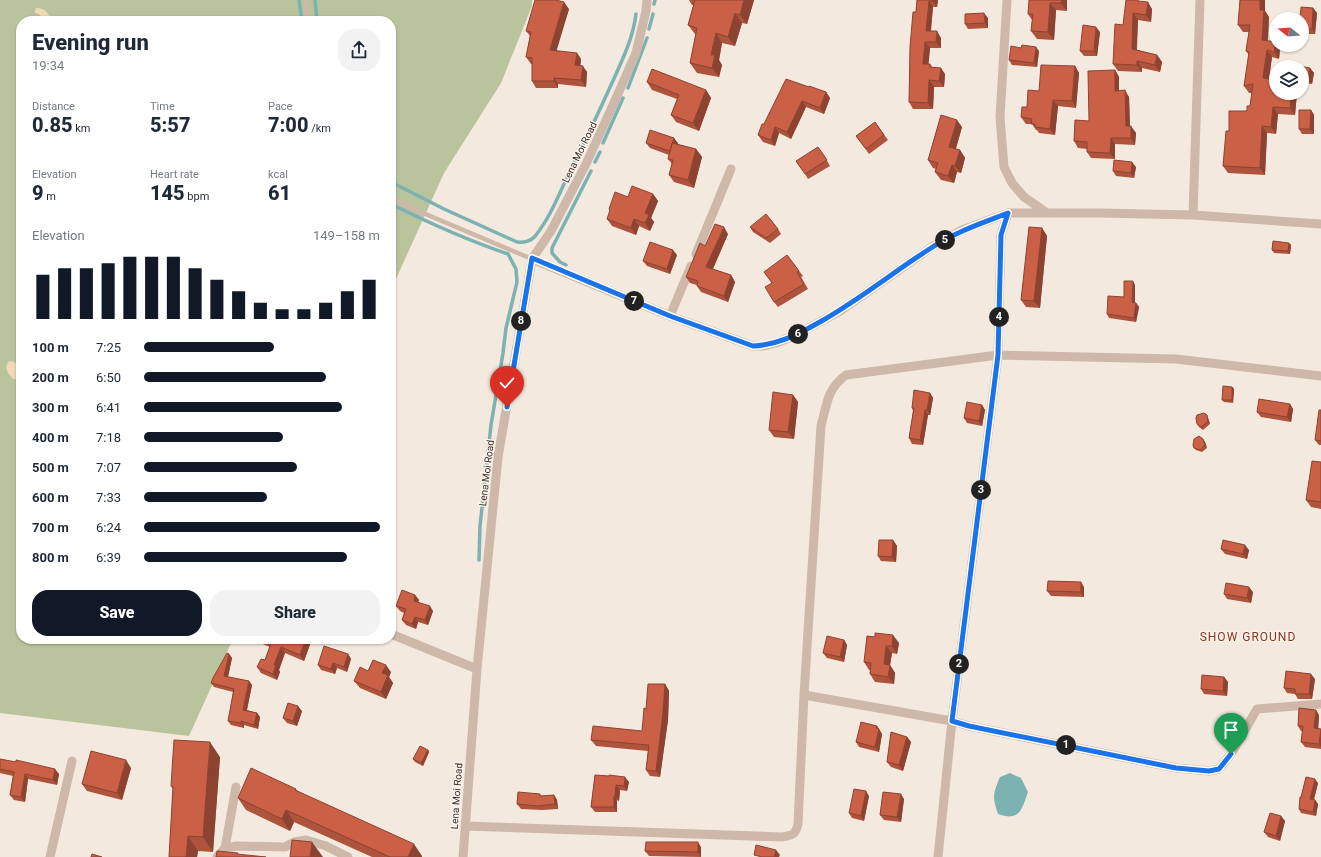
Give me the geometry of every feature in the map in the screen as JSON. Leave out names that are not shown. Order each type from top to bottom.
[{"type":"street","name":"Lena Moi Road","points":[[463,857],[477,669],[498,457],[532,258],[551,231],[583,171],[636,53],[646,11],[647,0]]},
{"type":"street","points":[[1007,0],[1000,117],[1004,167],[1012,183],[1024,197],[1047,213]]},
{"type":"street","points":[[1193,215],[1200,0]]},
{"type":"street","points":[[670,316],[731,170]]},
{"type":"street","points":[[532,258],[670,316],[753,346],[764,346],[796,335],[840,311],[932,247],[962,230],[1008,213],[1193,215],[1321,224]]},
{"type":"street","points":[[938,857],[952,721],[998,355],[1001,235],[1008,213]]},
{"type":"street","points":[[465,826],[774,837],[792,836],[797,831],[821,426],[829,393],[834,385],[846,375],[998,355],[1176,359],[1321,376]]},
{"type":"street","points":[[396,636],[477,669]]},
{"type":"street","points":[[804,695],[952,721],[969,726],[1176,768],[1209,771],[1219,769],[1231,754],[1258,709],[1321,704]]},
{"type":"street","points":[[50,857],[72,761]]},
{"type":"street","points":[[217,857],[225,848],[236,787]]},
{"type":"street","points":[[225,848],[237,846],[285,847],[294,842],[306,840],[326,846],[348,857]]},
{"type":"street","points":[[284,857],[285,847]]},
{"type":"lane","points":[[306,0],[308,16]]},
{"type":"lane","points":[[396,200],[416,210],[532,258]]},
{"type":"green space","points":[[0,0],[532,0],[532,6],[501,83],[444,173],[396,279],[396,16],[16,16],[16,644],[231,644],[189,736],[0,713]]},
{"type":"sand","points":[[36,8],[42,9],[49,16],[41,16],[35,13]]},
{"type":"sand","points":[[8,362],[15,362],[16,364],[16,379],[13,379],[7,371],[6,367]]},
{"type":"water","points":[[1010,773],[1021,778],[1028,792],[1022,809],[1016,815],[1005,816],[998,814],[994,795],[1000,777]]},
{"type":"building","points":[[535,0],[556,0],[564,2],[550,50],[577,53],[575,65],[583,66],[581,80],[554,78],[554,81],[532,81],[532,58],[526,57],[531,32],[526,31]]},
{"type":"building","points":[[695,0],[744,0],[740,15],[735,13],[728,37],[716,33],[711,55],[715,55],[712,68],[690,63],[697,28],[688,25]]},
{"type":"building","points":[[917,0],[933,0],[929,1],[926,31],[937,31],[936,42],[925,42],[923,64],[930,64],[930,67],[941,68],[939,81],[929,80],[928,103],[909,102],[910,47],[913,12],[916,12]]},
{"type":"building","points":[[1029,0],[1062,0],[1061,3],[1050,3],[1048,32],[1031,31],[1033,14],[1028,14]]},
{"type":"building","points":[[1126,0],[1148,2],[1146,15],[1133,13],[1132,49],[1157,55],[1155,65],[1137,61],[1137,65],[1113,64],[1115,24],[1123,25]]},
{"type":"building","points":[[1240,0],[1260,0],[1260,10],[1264,10],[1262,40],[1269,41],[1269,51],[1267,50],[1263,78],[1269,79],[1269,100],[1291,100],[1290,108],[1273,107],[1271,127],[1262,126],[1260,168],[1223,166],[1226,131],[1229,131],[1229,111],[1247,111],[1247,106],[1250,106],[1253,84],[1244,86],[1249,52],[1246,51],[1250,25],[1238,25]]},
{"type":"building","points":[[1301,7],[1313,8],[1312,29],[1309,29],[1309,12],[1301,12]]},
{"type":"building","points":[[984,13],[985,23],[965,24],[965,14]]},
{"type":"building","points":[[1083,25],[1096,27],[1094,51],[1080,51]]},
{"type":"building","points":[[1022,45],[1036,47],[1034,63],[1009,60],[1011,46],[1021,48]]},
{"type":"building","points":[[1041,65],[1075,66],[1072,101],[1053,100],[1050,129],[1035,127],[1035,124],[1031,124],[1032,119],[1021,117],[1022,107],[1027,107],[1028,90],[1039,91]]},
{"type":"building","points":[[652,69],[706,90],[693,123],[671,115],[679,95],[647,82]]},
{"type":"building","points":[[1115,70],[1115,91],[1125,90],[1126,126],[1131,126],[1131,138],[1111,138],[1110,153],[1087,152],[1087,142],[1074,141],[1075,120],[1089,121],[1088,71]]},
{"type":"building","points":[[786,79],[826,92],[820,108],[802,101],[787,132],[775,127],[771,140],[758,135],[762,124],[764,124]]},
{"type":"building","points":[[1299,110],[1311,110],[1310,129],[1299,129]]},
{"type":"building","points":[[941,115],[957,120],[949,147],[960,150],[955,166],[952,165],[948,176],[935,172],[938,163],[928,160]]},
{"type":"building","points":[[875,122],[884,135],[866,149],[856,136]]},
{"type":"building","points":[[650,130],[674,138],[670,151],[646,143]]},
{"type":"building","points":[[672,143],[696,149],[688,180],[669,175],[673,160],[668,159]]},
{"type":"building","points":[[818,147],[827,160],[805,174],[796,161]]},
{"type":"building","points":[[1114,160],[1132,162],[1131,173],[1113,171]]},
{"type":"building","points":[[632,186],[653,194],[645,213],[649,215],[645,223],[634,219],[631,228],[607,219],[615,192],[628,197]]},
{"type":"building","points":[[766,214],[778,229],[766,238],[750,227]]},
{"type":"building","points":[[715,224],[724,227],[706,267],[731,275],[724,296],[697,286],[698,281],[686,277],[700,243],[705,246]]},
{"type":"building","points":[[1029,227],[1042,228],[1034,301],[1021,300]]},
{"type":"building","points":[[1273,241],[1289,243],[1288,251],[1272,250]]},
{"type":"building","points":[[650,242],[673,250],[667,269],[643,261]]},
{"type":"building","points":[[787,255],[799,271],[797,272],[804,284],[774,302],[765,287],[772,283],[764,272]]},
{"type":"building","points":[[1124,281],[1133,281],[1132,302],[1136,303],[1134,318],[1107,314],[1108,296],[1124,297]]},
{"type":"building","points":[[1223,386],[1232,387],[1232,400],[1222,400]]},
{"type":"building","points":[[914,390],[930,393],[927,410],[925,410],[920,440],[909,438],[914,408],[912,408]]},
{"type":"building","points":[[773,392],[793,395],[788,432],[769,430]]},
{"type":"building","points":[[1259,399],[1290,404],[1287,417],[1257,412]]},
{"type":"building","points":[[967,402],[982,405],[979,421],[964,418]]},
{"type":"building","points":[[1319,410],[1321,410],[1321,441],[1315,440]]},
{"type":"building","points":[[1204,413],[1207,415],[1208,422],[1201,427],[1197,424],[1196,418],[1197,415]]},
{"type":"building","points":[[1199,436],[1203,439],[1205,445],[1200,450],[1194,448],[1193,445],[1194,439]]},
{"type":"building","points":[[1312,461],[1321,462],[1321,502],[1306,500]]},
{"type":"building","points":[[879,540],[893,540],[892,557],[878,556]]},
{"type":"building","points":[[1223,540],[1245,545],[1243,554],[1221,549]]},
{"type":"building","points":[[1048,581],[1081,582],[1081,592],[1047,591]]},
{"type":"building","points":[[1226,583],[1249,587],[1247,598],[1224,594]]},
{"type":"building","points":[[402,590],[415,595],[414,601],[430,606],[425,620],[415,617],[412,624],[402,620],[406,609],[396,606]]},
{"type":"building","points":[[875,633],[893,635],[892,646],[886,646],[884,664],[890,665],[888,677],[870,674],[871,663],[864,662],[867,636],[875,637]]},
{"type":"building","points":[[827,636],[844,640],[840,657],[823,653]]},
{"type":"building","points":[[271,644],[304,644],[300,655],[281,647],[274,665],[276,665],[273,674],[257,667],[261,659],[265,660]]},
{"type":"building","points":[[324,646],[348,654],[344,667],[333,663],[331,669],[318,665]]},
{"type":"building","points":[[227,653],[229,654],[224,676],[249,681],[243,710],[257,713],[254,725],[241,721],[241,723],[228,721],[234,689],[211,683]]},
{"type":"building","points":[[373,660],[386,665],[382,673],[388,675],[381,692],[354,681],[360,667],[368,671]]},
{"type":"building","points":[[1286,671],[1311,674],[1309,694],[1295,694],[1295,689],[1284,688]]},
{"type":"building","points":[[1202,675],[1224,677],[1223,691],[1201,689]]},
{"type":"building","points":[[648,684],[665,684],[656,771],[646,770],[649,745],[591,740],[593,726],[642,731]]},
{"type":"building","points":[[288,703],[298,706],[293,721],[283,718]]},
{"type":"building","points":[[1299,708],[1316,710],[1314,728],[1321,729],[1319,744],[1301,742],[1303,726],[1298,726]]},
{"type":"building","points":[[861,722],[877,726],[876,728],[879,729],[875,747],[856,742]]},
{"type":"building","points":[[891,732],[907,737],[899,765],[887,762]]},
{"type":"building","points":[[174,740],[210,742],[203,837],[188,836],[186,857],[169,857]]},
{"type":"building","points":[[420,746],[428,750],[421,763],[413,759]]},
{"type":"building","points":[[91,751],[126,760],[117,793],[82,784]]},
{"type":"building","points":[[0,759],[16,762],[16,760],[55,769],[53,780],[25,774],[21,797],[10,795],[14,772],[0,769]]},
{"type":"building","points":[[251,768],[296,789],[295,790],[414,844],[408,857],[390,857],[286,810],[282,819],[238,798]]},
{"type":"building","points":[[595,775],[625,777],[624,786],[616,785],[614,807],[591,807]]},
{"type":"building","points":[[1306,777],[1315,779],[1310,799],[1315,800],[1313,812],[1299,809],[1300,797]]},
{"type":"building","points":[[854,789],[866,791],[861,816],[849,813]]},
{"type":"building","points":[[518,792],[540,794],[540,796],[554,795],[555,804],[538,806],[517,804]]},
{"type":"building","points":[[883,792],[901,794],[897,817],[880,815]]},
{"type":"building","points":[[1270,813],[1281,816],[1276,836],[1264,832]]},
{"type":"building","points":[[292,840],[312,842],[310,857],[290,857]]},
{"type":"building","points":[[646,842],[698,842],[698,852],[645,851]]},
{"type":"building","points":[[756,845],[776,850],[774,857],[754,855]]},
{"type":"building","points":[[217,851],[238,853],[237,854],[266,857],[216,857]]},
{"type":"building","points":[[92,854],[102,857],[91,857]]},
{"type":"waterway","points":[[299,0],[301,16]]},
{"type":"waterway","points":[[315,0],[317,16]]},
{"type":"waterway","points":[[654,4],[655,0]]},
{"type":"waterway","points":[[396,185],[444,209],[517,242],[525,242],[532,239],[551,212],[601,107],[626,51],[636,14]]},
{"type":"waterway","points":[[649,29],[653,14]]},
{"type":"waterway","points":[[628,88],[647,38]]},
{"type":"waterway","points":[[603,143],[623,98]]},
{"type":"waterway","points":[[595,162],[600,152]]},
{"type":"waterway","points":[[566,265],[560,262],[552,253],[552,248],[591,171]]},
{"type":"waterway","points":[[396,206],[448,231],[508,254],[516,269],[517,282],[506,328],[491,425],[480,526],[479,560]]},
{"type":"district","name":"SHOW GROUND","points":[[1248,637]]},
{"type":"route","points":[[507,407],[532,258],[670,316],[753,346],[764,346],[796,335],[840,311],[932,247],[962,230],[1008,213],[1001,235],[998,355],[952,721],[969,726],[1176,768],[1209,771],[1219,769],[1231,754]]}]
